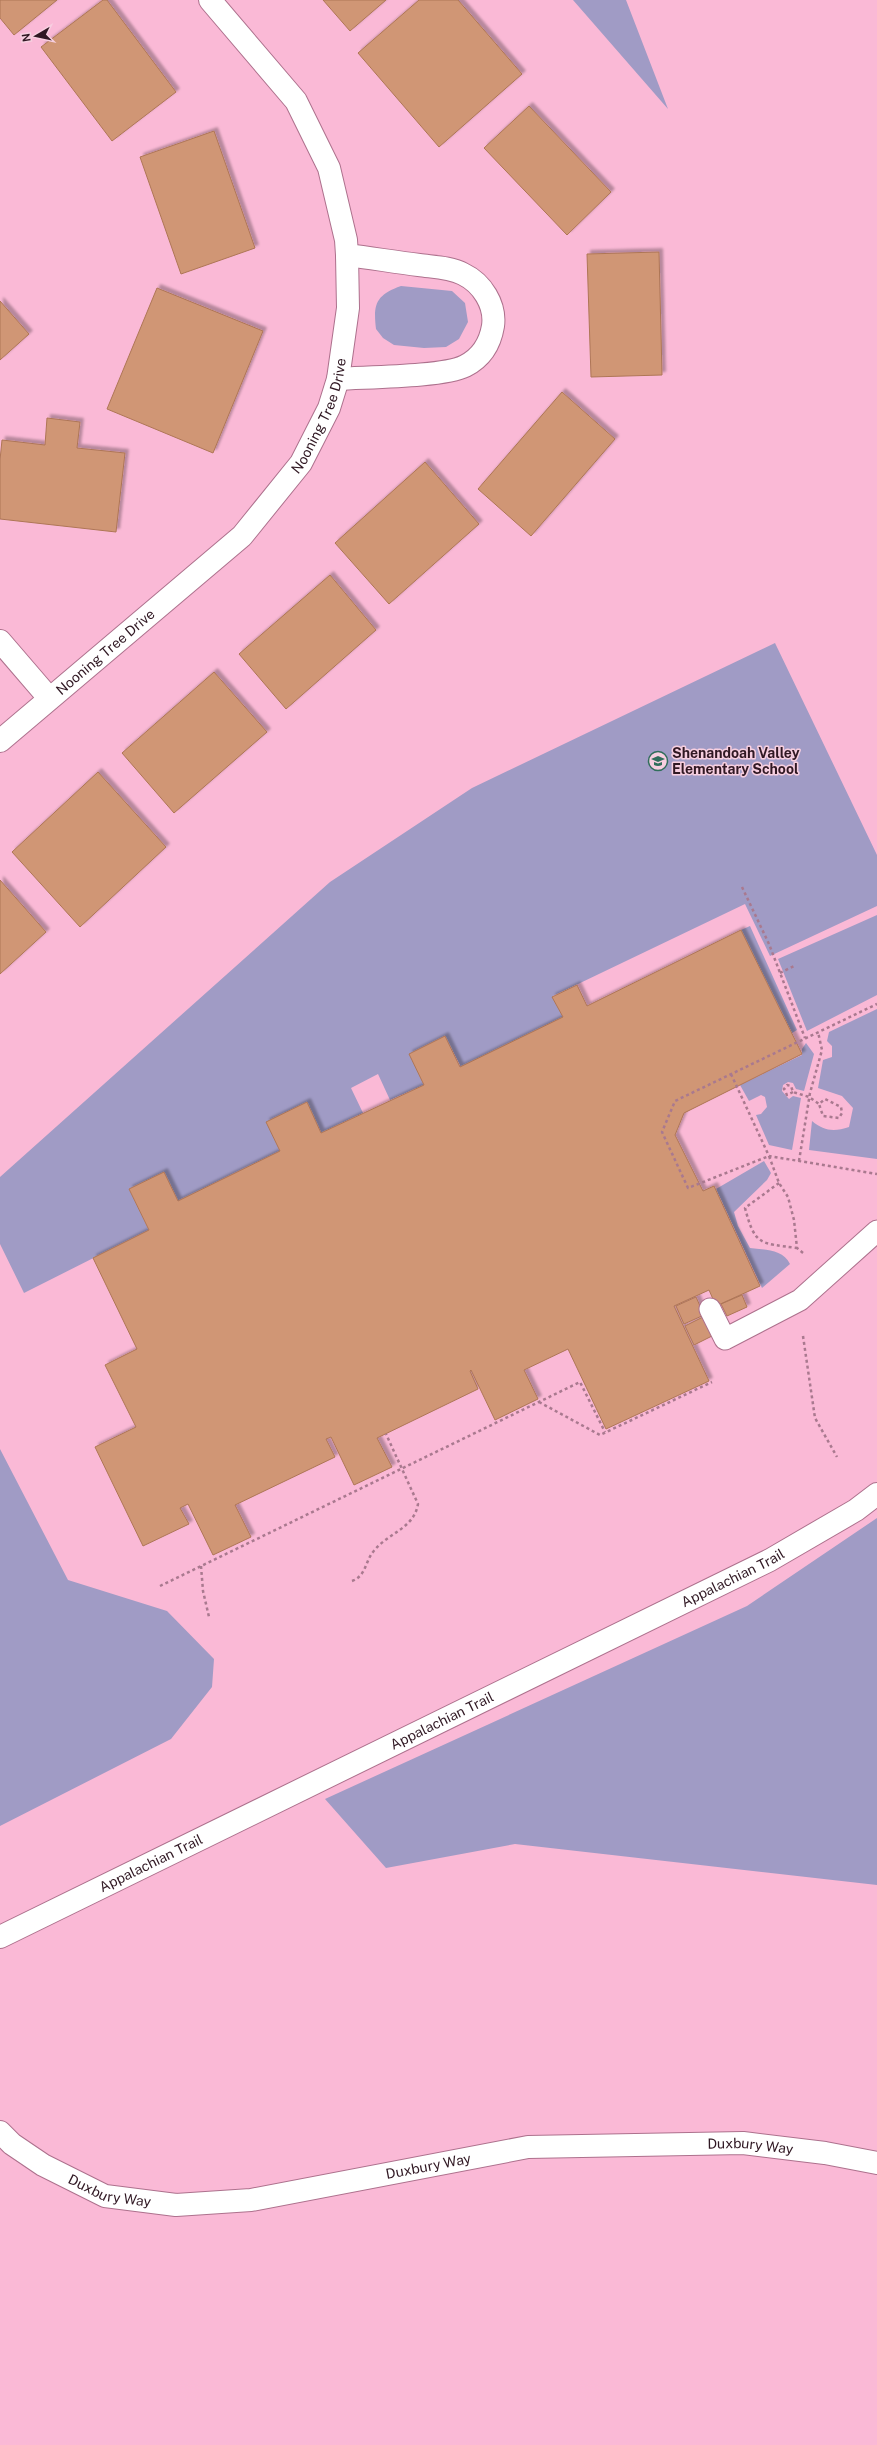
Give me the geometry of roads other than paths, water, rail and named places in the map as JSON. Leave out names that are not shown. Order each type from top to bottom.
[{"type":"street","name":"Nooning Tree Drive","points":[[0,741],[242,536],[301,463],[329,408],[338,379],[348,308],[347,255],[346,240],[329,168],[296,101],[210,0]]},
{"type":"street","points":[[338,379],[439,372],[464,367],[479,357],[488,344],[493,325],[489,298],[478,284],[464,274],[446,268],[347,255]]},
{"type":"street","points":[[0,641],[49,698]]},
{"type":"street","name":"Appalachian Trail","points":[[0,1937],[770,1560],[856,1510],[877,1494]]},
{"type":"street","name":"Duxbury Way","points":[[0,2132],[12,2144],[43,2166],[105,2196],[176,2205],[251,2200],[528,2147],[743,2143],[825,2153],[877,2163]]},
{"type":"lane","points":[[710,1309],[726,1339],[800,1300],[877,1231]]},
{"type":"place","name":"Shenandoah Valley Elementary School","points":[[658,761]]}]
